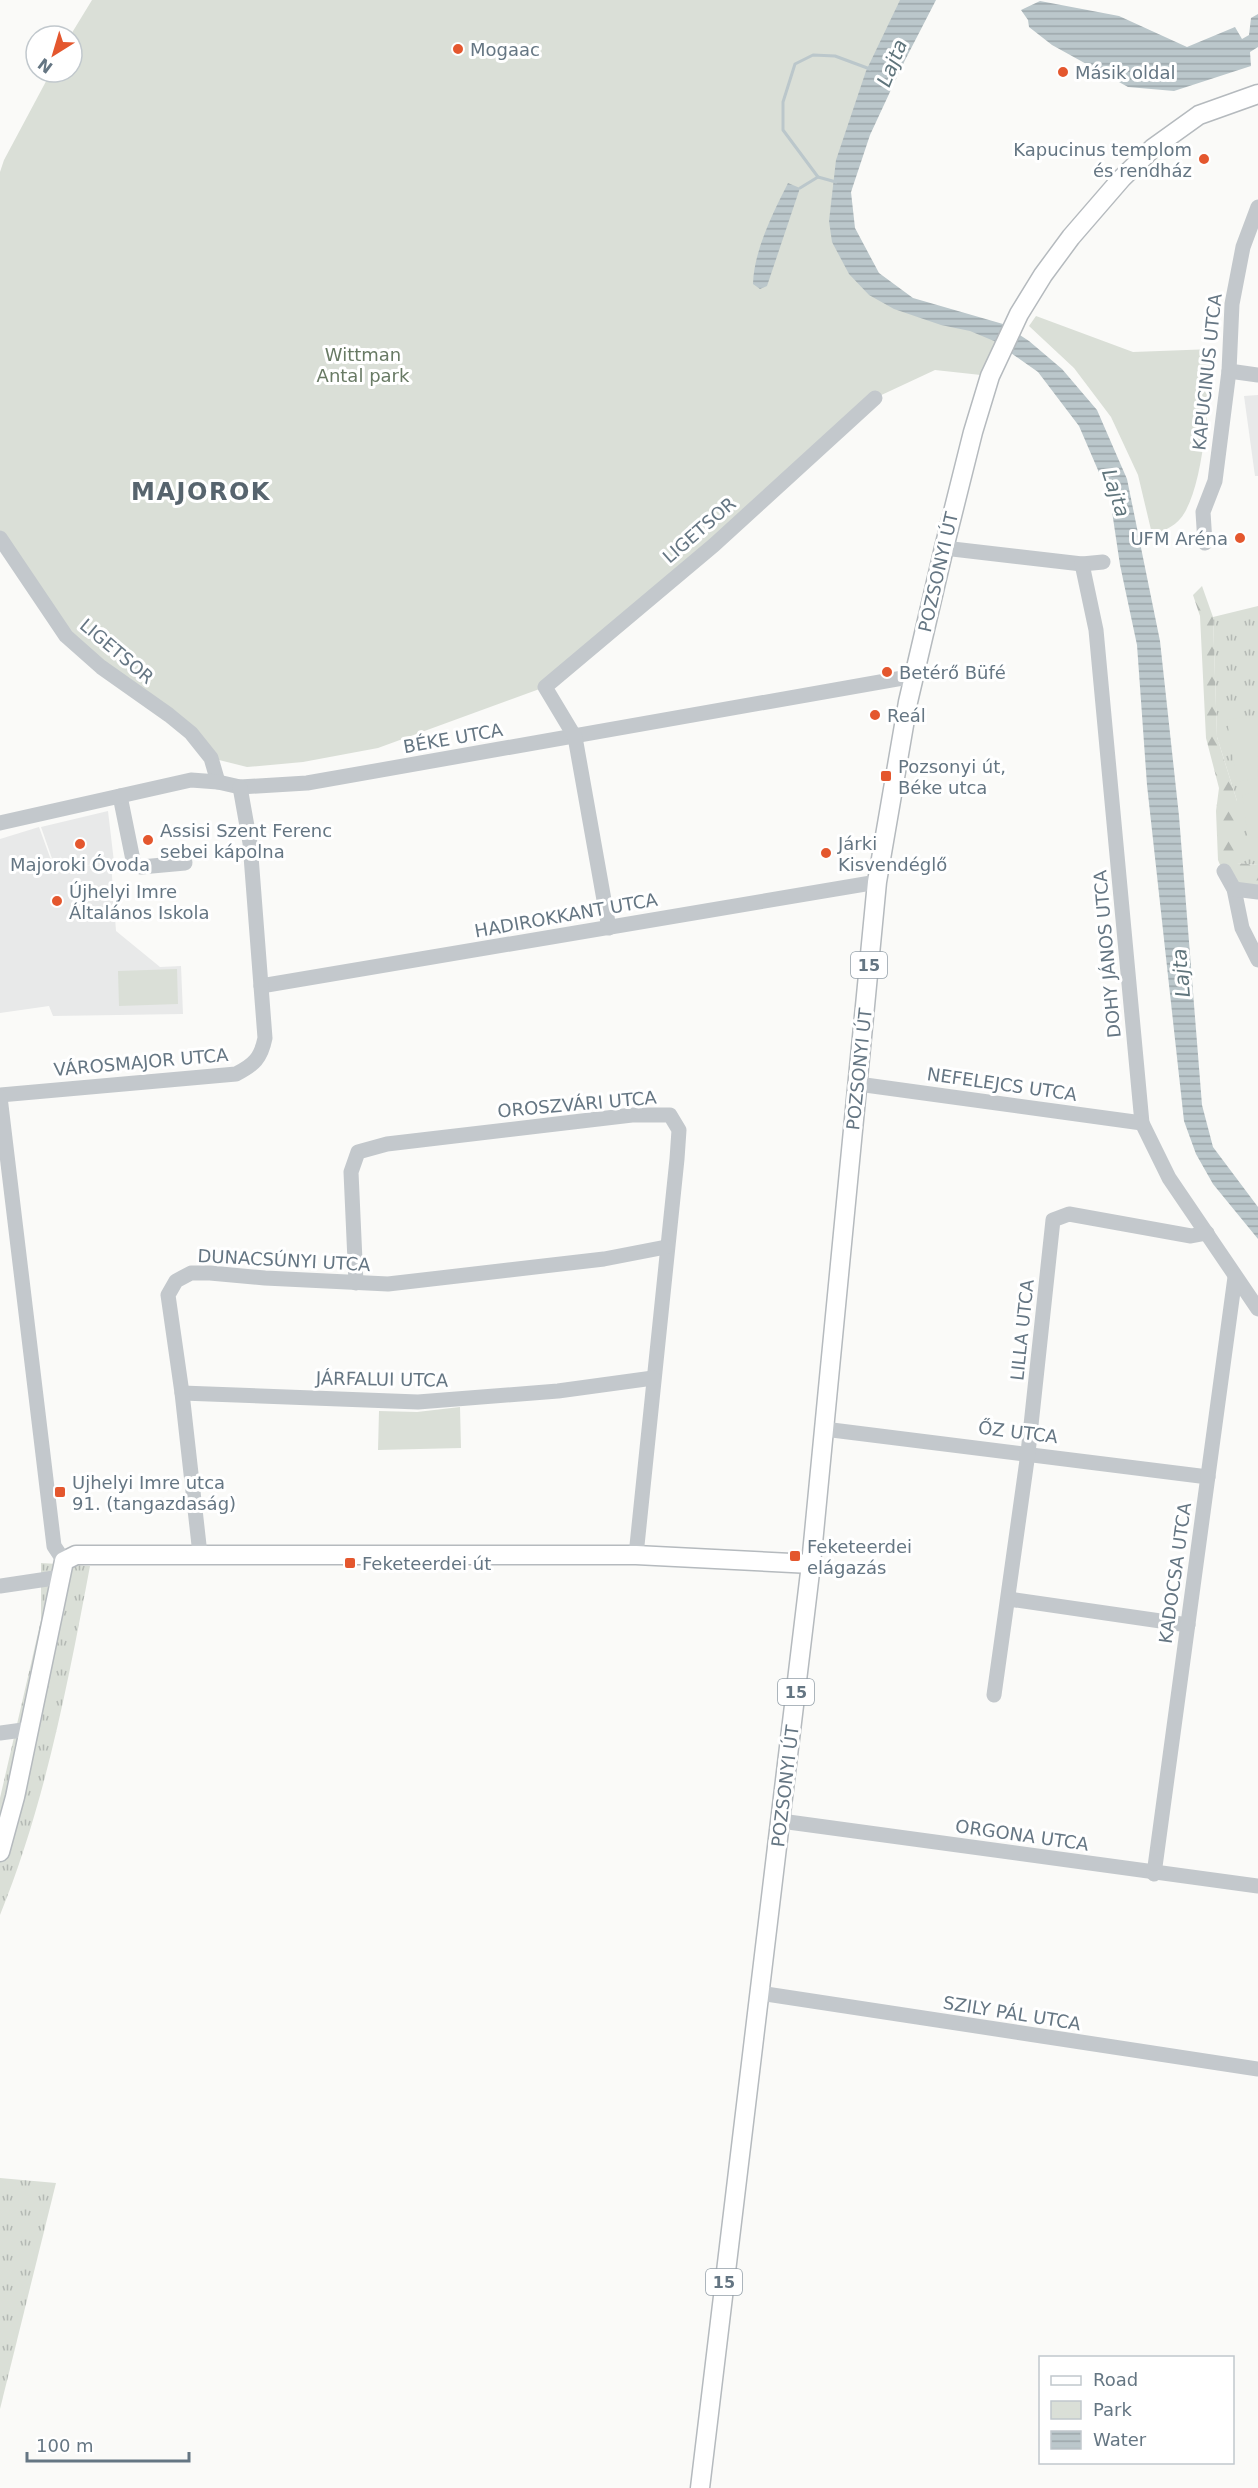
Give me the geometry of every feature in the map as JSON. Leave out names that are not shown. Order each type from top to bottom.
[{"type":"main road","name":"POZSONYI ÚT","points":[[760,1993],[811,1564],[877,882],[914,676],[972,432],[997,357],[1019,314],[1071,237],[1122,178],[1153,148],[1199,115],[1258,94]]},
{"type":"main road","points":[[0,1852],[30,1729],[62,1569],[76,1555],[636,1555],[811,1564]]},
{"type":"main road","name":"15","points":[[700,2488],[760,1993]]},
{"type":"street","name":"KAPUCINUS UTCA","points":[[1205,543],[1203,512],[1215,481],[1229,371],[1233,304],[1239,263],[1258,207]]},
{"type":"street","points":[[1229,371],[1258,375]]},
{"type":"street","name":"LIGETSOR","points":[[575,736],[544,687],[714,545],[875,398]]},
{"type":"street","name":"LIGETSOR","points":[[0,538],[66,636],[101,668],[191,733],[211,758],[218,782]]},
{"type":"street","points":[[944,548],[1082,564],[1103,562]]},
{"type":"street","name":"DOHY JÁNOS UTCA","points":[[1082,564],[1096,630],[1142,1123],[1169,1178],[1258,1309]]},
{"type":"street","name":"BÉKE UTCA","points":[[0,823],[191,780],[218,782],[240,787],[307,783],[914,676]]},
{"type":"street","points":[[575,736],[609,928]]},
{"type":"street","name":"VÁROSMAJOR UTCA","points":[[0,1096],[236,1074],[251,1066],[261,1055],[265,1038],[250,843],[240,787]]},
{"type":"street","points":[[120,796],[134,865],[141,867],[185,863]]},
{"type":"street","points":[[1224,872],[1234,889],[1242,928],[1258,960]]},
{"type":"street","name":"HADIROKKANT UTCA","points":[[261,986],[877,882]]},
{"type":"street","points":[[1234,889],[1258,892]]},
{"type":"street","name":"NEFELEJCS UTCA","points":[[858,1084],[1142,1123]]},
{"type":"street","points":[[0,1096],[54,1546],[62,1569],[0,1586]]},
{"type":"street","name":"OROSZVÁRI UTCA","points":[[356,1283],[351,1172],[357,1152],[387,1144],[632,1115],[670,1116],[679,1130],[636,1555]]},
{"type":"street","name":"LILLA UTCA","points":[[994,1695],[1028,1453],[1053,1220],[1069,1214],[1191,1236],[1207,1233]]},
{"type":"street","name":"DUNACSÚNYI UTCA","points":[[200,1554],[182,1393],[168,1295],[176,1281],[191,1273],[210,1273],[388,1284],[604,1260],[666,1247]]},
{"type":"street","name":"KADOCSA UTCA","points":[[1154,1874],[1235,1277]]},
{"type":"street","name":"JÁRFALUI UTCA","points":[[182,1393],[418,1402],[558,1391],[653,1378]]},
{"type":"street","name":"ŐZ UTCA","points":[[824,1429],[1208,1477]]},
{"type":"street","points":[[1009,1599],[1188,1625]]},
{"type":"street","points":[[0,1733],[30,1729]]},
{"type":"street","name":"ORGONA UTCA","points":[[781,1821],[1154,1874],[1258,1886]]},
{"type":"street","name":"SZILY PÁL UTCA","points":[[760,1993],[1258,2070]]},
{"type":"shaded area","points":[[1258,395],[1258,476],[1255,476],[1244,396]]},
{"type":"shaded area","name":"Újhelyi Imre Általános Iskola","points":[[108,811],[114,862],[111,862],[116,931],[160,967],[181,966],[183,1014],[53,1016],[49,1006],[0,1013],[0,839],[39,827],[55,871],[100,864],[56,870],[41,827]]},
{"type":"green space","name":"Wittman Antal park","points":[[92,0],[922,0],[866,121],[846,216],[860,267],[900,298],[1007,342],[990,376],[935,370],[875,398],[545,687],[378,748],[303,762],[247,767],[211,758],[66,636],[0,538],[0,172],[4,160],[45,84],[84,84],[84,24],[77,24]]},
{"type":"green space","points":[[1036,316],[1133,352],[1213,349],[1205,433],[1198,477],[1185,512],[1171,527],[1152,534],[1138,475],[1111,417],[1074,368],[1029,326]]},
{"type":"green space","points":[[1202,586],[1213,617],[1217,737],[1237,801],[1237,863],[1258,865],[1258,885],[1227,882],[1218,860],[1216,811],[1219,788],[1206,738],[1200,616],[1193,595]]},
{"type":"green space","points":[[1258,606],[1258,865],[1236,863],[1237,801],[1217,737],[1213,617]]},
{"type":"green space","points":[[1257,715],[1258,778],[1237,782],[1227,720]]},
{"type":"green space","points":[[1258,792],[1258,837],[1248,838],[1242,795]]},
{"type":"green space","points":[[177,969],[178,1004],[119,1006],[118,971]]},
{"type":"green space","points":[[460,1407],[461,1448],[378,1450],[379,1411],[417,1412]]},
{"type":"green space","points":[[41,1563],[90,1566],[54,1743],[30,1830],[0,1915],[0,1798],[41,1620]]},
{"type":"green space","points":[[0,2178],[56,2183],[0,2409]]},
{"type":"water","name":"Lajta","points":[[900,0],[936,0],[870,135],[851,192],[855,228],[879,273],[913,298],[1003,324],[1029,341],[1062,369],[1097,410],[1127,479],[1160,641],[1179,816],[1202,1105],[1213,1147],[1258,1207],[1258,1239],[1213,1184],[1196,1154],[1184,1121],[1147,785],[1137,645],[1120,565],[1110,498],[1079,426],[1038,372],[994,341],[970,331],[941,325],[894,309],[869,295],[849,274],[832,242],[829,221],[836,160],[866,71]]},
{"type":"water","points":[[1040,1],[1119,16],[1187,47],[1235,27],[1242,39],[1249,35],[1251,18],[1258,14],[1258,47],[1250,52],[1251,66],[1174,91],[1128,87],[1052,45],[1029,27],[1028,20],[1021,10]]},
{"type":"water","points":[[788,183],[800,188],[767,286],[760,289],[753,284],[757,258],[765,232]]},
{"type":"waterway","points":[[836,182],[818,177],[783,130],[783,102],[795,64],[813,55],[835,56],[870,69]]},
{"type":"waterway","points":[[800,188],[818,177]]},
{"type":"place","name":"Mogaac","points":[[458,49]]},
{"type":"place","name":"Másik oldal","points":[[1063,72]]},
{"type":"place","name":"Kapucinus templom és rendház","points":[[1204,159]]},
{"type":"place","name":"UFM Aréna","points":[[1240,538]]},
{"type":"place","name":"Betérő Büfé","points":[[887,672]]},
{"type":"place","name":"Reál","points":[[875,715]]},
{"type":"place","name":"Pozsonyi út, Béke utca","points":[[886,776]]},
{"type":"place","name":"Assisi Szent Ferenc sebei kápolna","points":[[148,840]]},
{"type":"place","name":"Majoroki Óvoda","points":[[80,844]]},
{"type":"place","name":"Járki Kisvendéglő","points":[[826,853]]},
{"type":"place","name":"Újhelyi Imre Általános Iskola","points":[[57,901]]},
{"type":"place","name":"Ujhelyi Imre utca 91. (tangazdaság)","points":[[60,1492]]},
{"type":"place","name":"Feketeerdei elágazás","points":[[795,1556]]},
{"type":"place","name":"Feketeerdei út","points":[[350,1563]]},
{"type":"district","name":"MAJOROK","points":[[201,492]]}]
